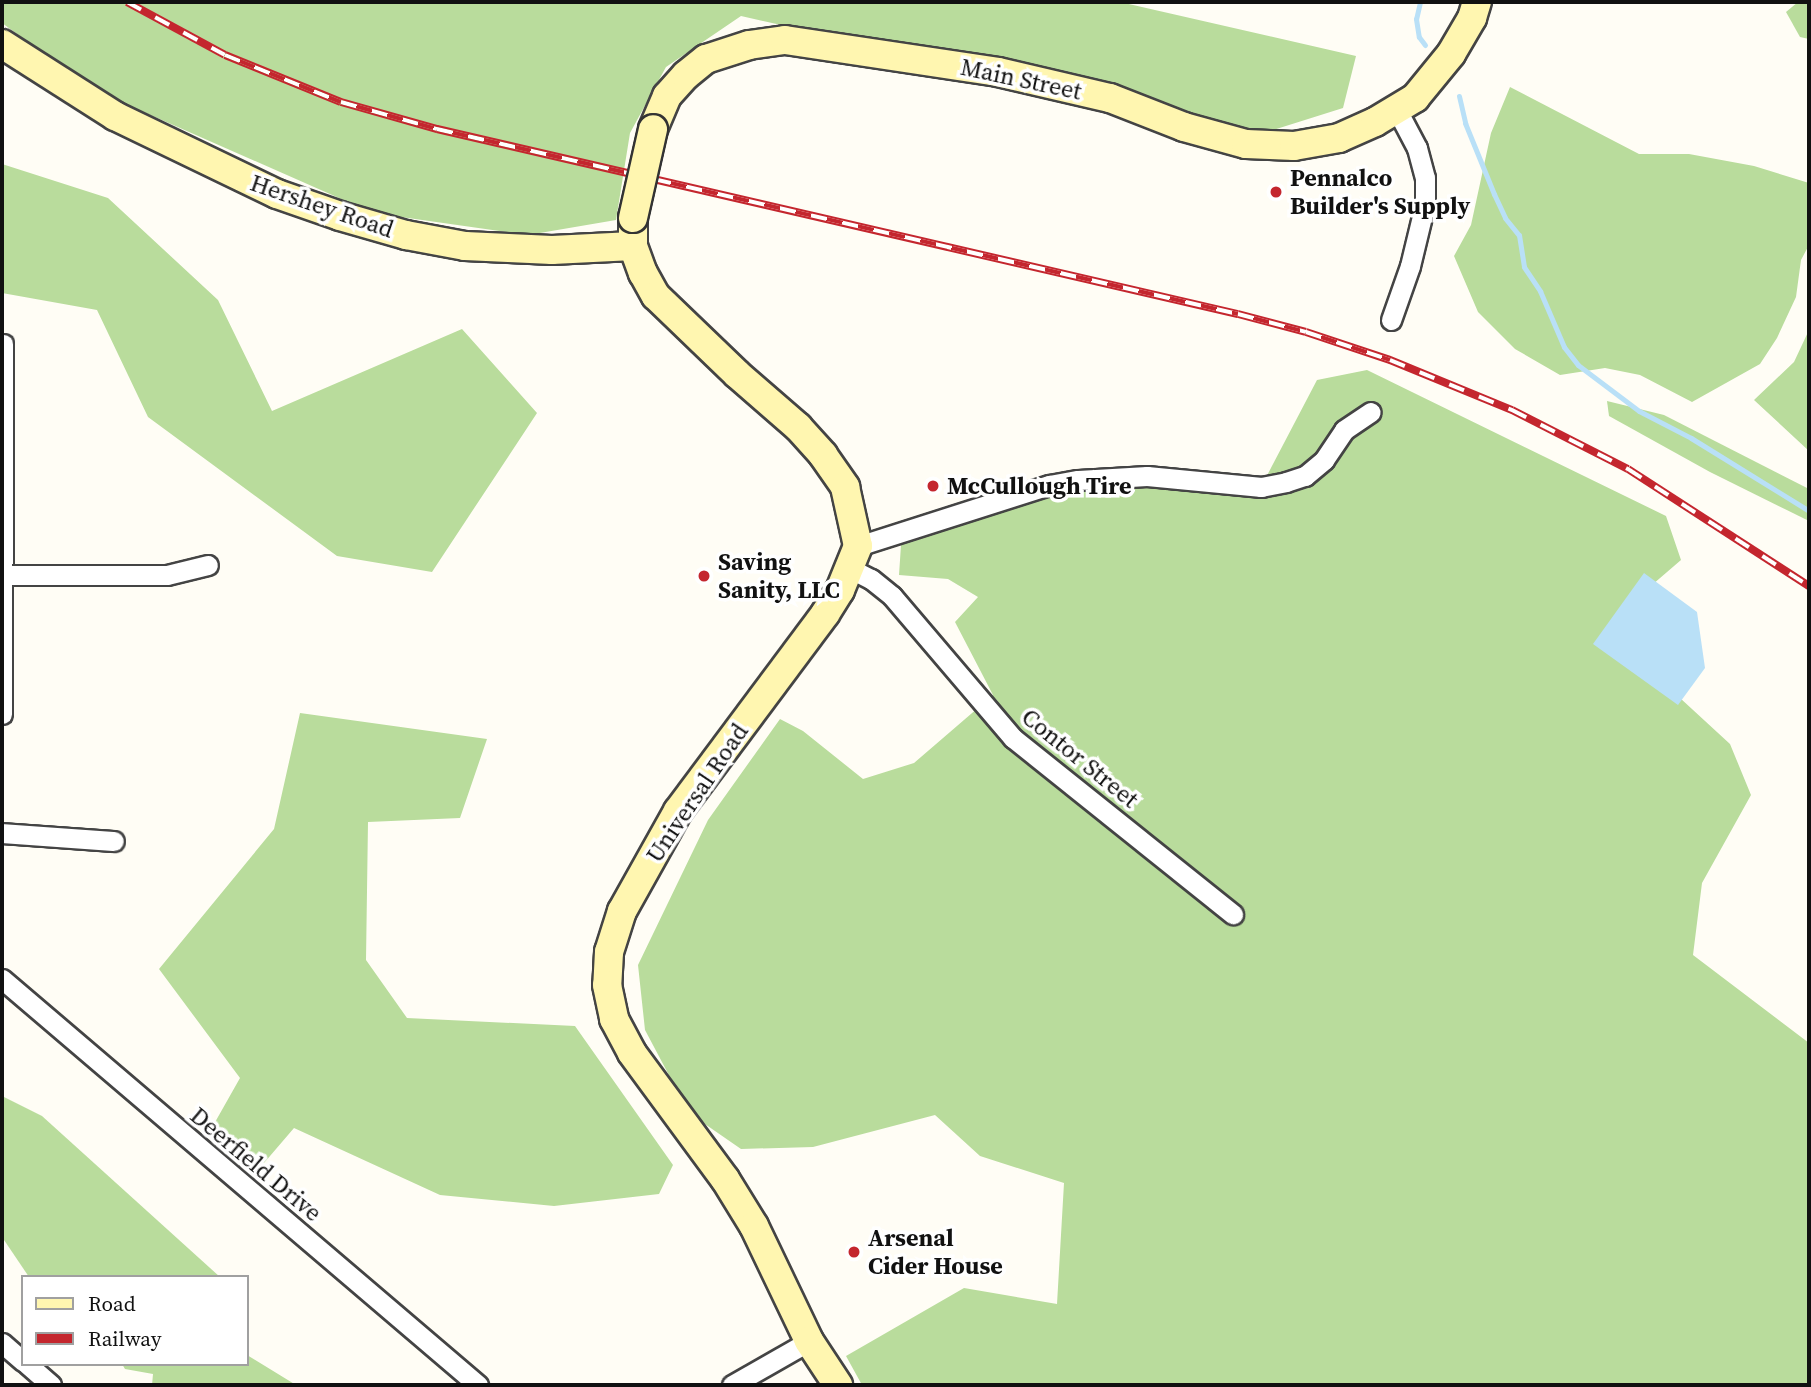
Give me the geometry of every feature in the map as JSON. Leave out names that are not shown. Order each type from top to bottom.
[{"type":"street","name":"Main Street","points":[[634,246],[633,218],[653,129],[667,96],[686,75],[706,59],[750,45],[785,40],[998,72],[1110,98],[1184,127],[1246,144],[1294,146],[1339,138],[1397,110],[1415,98],[1451,54],[1472,18],[1477,2]]},
{"type":"street","name":"Hershey Road","points":[[2,44],[115,116],[276,194],[340,216],[405,235],[465,246],[552,250],[634,246]]},
{"type":"street","points":[[1391,320],[1410,266],[1425,204],[1425,177],[1417,149],[1397,110]]},
{"type":"street","points":[[634,246],[643,273],[656,296],[719,358],[797,427],[835,470],[845,487],[854,557],[1049,485],[1078,480],[1147,476],[1261,487],[1286,482],[1305,475],[1324,460],[1343,430],[1371,412]]},
{"type":"street","points":[[2,714],[5,575],[3,344]]},
{"type":"street","name":"Contor Street","points":[[854,557],[872,579],[892,596],[1013,738],[1233,914]]},
{"type":"street","name":"Universal Road","points":[[838,1385],[809,1341],[754,1226],[725,1179],[646,1074],[614,1019],[607,985],[608,952],[622,911],[678,811],[825,614],[854,557]]},
{"type":"street","points":[[5,575],[167,575],[208,565]]},
{"type":"street","points":[[2,833],[114,841]]},
{"type":"street","name":"Deerfield Drive","points":[[2,979],[478,1385]]},
{"type":"street","points":[[732,1385],[809,1341]]},
{"type":"street","points":[[2,1343],[21,1360]]},
{"type":"street","points":[[29,1366],[51,1385]]},
{"type":"green space","points":[[2,2],[1120,2],[1356,56],[1343,108],[1264,133],[741,16],[666,67],[630,133],[616,220],[528,235],[373,213],[96,91],[2,23]]},
{"type":"green space","points":[[1798,2],[1809,2],[1809,39],[1800,37],[1786,12]]},
{"type":"green space","points":[[1510,87],[1639,154],[1689,154],[1754,166],[1809,183],[1809,245],[1801,260],[1796,297],[1777,338],[1760,364],[1692,402],[1640,375],[1605,368],[1560,375],[1515,349],[1478,312],[1454,256],[1471,225],[1491,133]]},
{"type":"green space","points":[[2,164],[108,198],[218,300],[272,411],[462,329],[537,413],[432,572],[337,556],[148,417],[97,310],[2,293]]},
{"type":"green space","points":[[1809,330],[1809,451],[1754,400],[1794,362]]},
{"type":"green space","points":[[1367,370],[1666,516],[1681,560],[1631,603],[1617,640],[1730,744],[1751,795],[1702,883],[1693,955],[1809,1043],[1809,1385],[862,1385],[846,1356],[964,1288],[1057,1304],[1064,1183],[980,1156],[935,1115],[813,1147],[741,1149],[689,1113],[645,1030],[638,965],[708,820],[780,719],[803,731],[863,779],[914,763],[993,695],[955,622],[978,597],[948,579],[899,575],[901,545],[1097,470],[1261,487],[1317,380]]},
{"type":"green space","points":[[1607,401],[1664,415],[1809,489],[1809,521],[1710,472],[1609,416]]},
{"type":"green space","points":[[300,713],[487,739],[460,818],[368,822],[366,960],[407,1018],[575,1026],[673,1165],[659,1194],[554,1206],[440,1195],[294,1128],[264,1163],[214,1124],[240,1078],[159,969],[274,829]]},
{"type":"green space","points":[[2,1096],[42,1116],[218,1275],[28,1275],[2,1237]]},
{"type":"green space","points":[[248,1356],[296,1385],[152,1385],[153,1374],[125,1369],[123,1366],[248,1366]]},
{"type":"water","points":[[1644,573],[1697,612],[1705,668],[1678,705],[1593,644]]},
{"type":"waterway","points":[[1420,2],[1416,19],[1419,37],[1425,45]]},
{"type":"waterway","points":[[1459,96],[1465,123],[1494,194],[1505,218],[1519,235],[1524,267],[1540,291],[1564,347],[1578,365],[1639,411],[1691,438],[1809,511]]},
{"type":"railway","points":[[127,2],[225,55],[341,102],[437,129],[1238,314],[1306,332],[1390,360],[1512,410],[1628,469],[1809,586]]},
{"type":"place","name":"Pennalco Builder's Supply","points":[[1276,192]]},
{"type":"place","name":"McCullough Tire","points":[[933,486]]},
{"type":"place","name":"Saving Sanity, LLC","points":[[704,576]]},
{"type":"place","name":"Arsenal Cider House","points":[[854,1252]]}]
